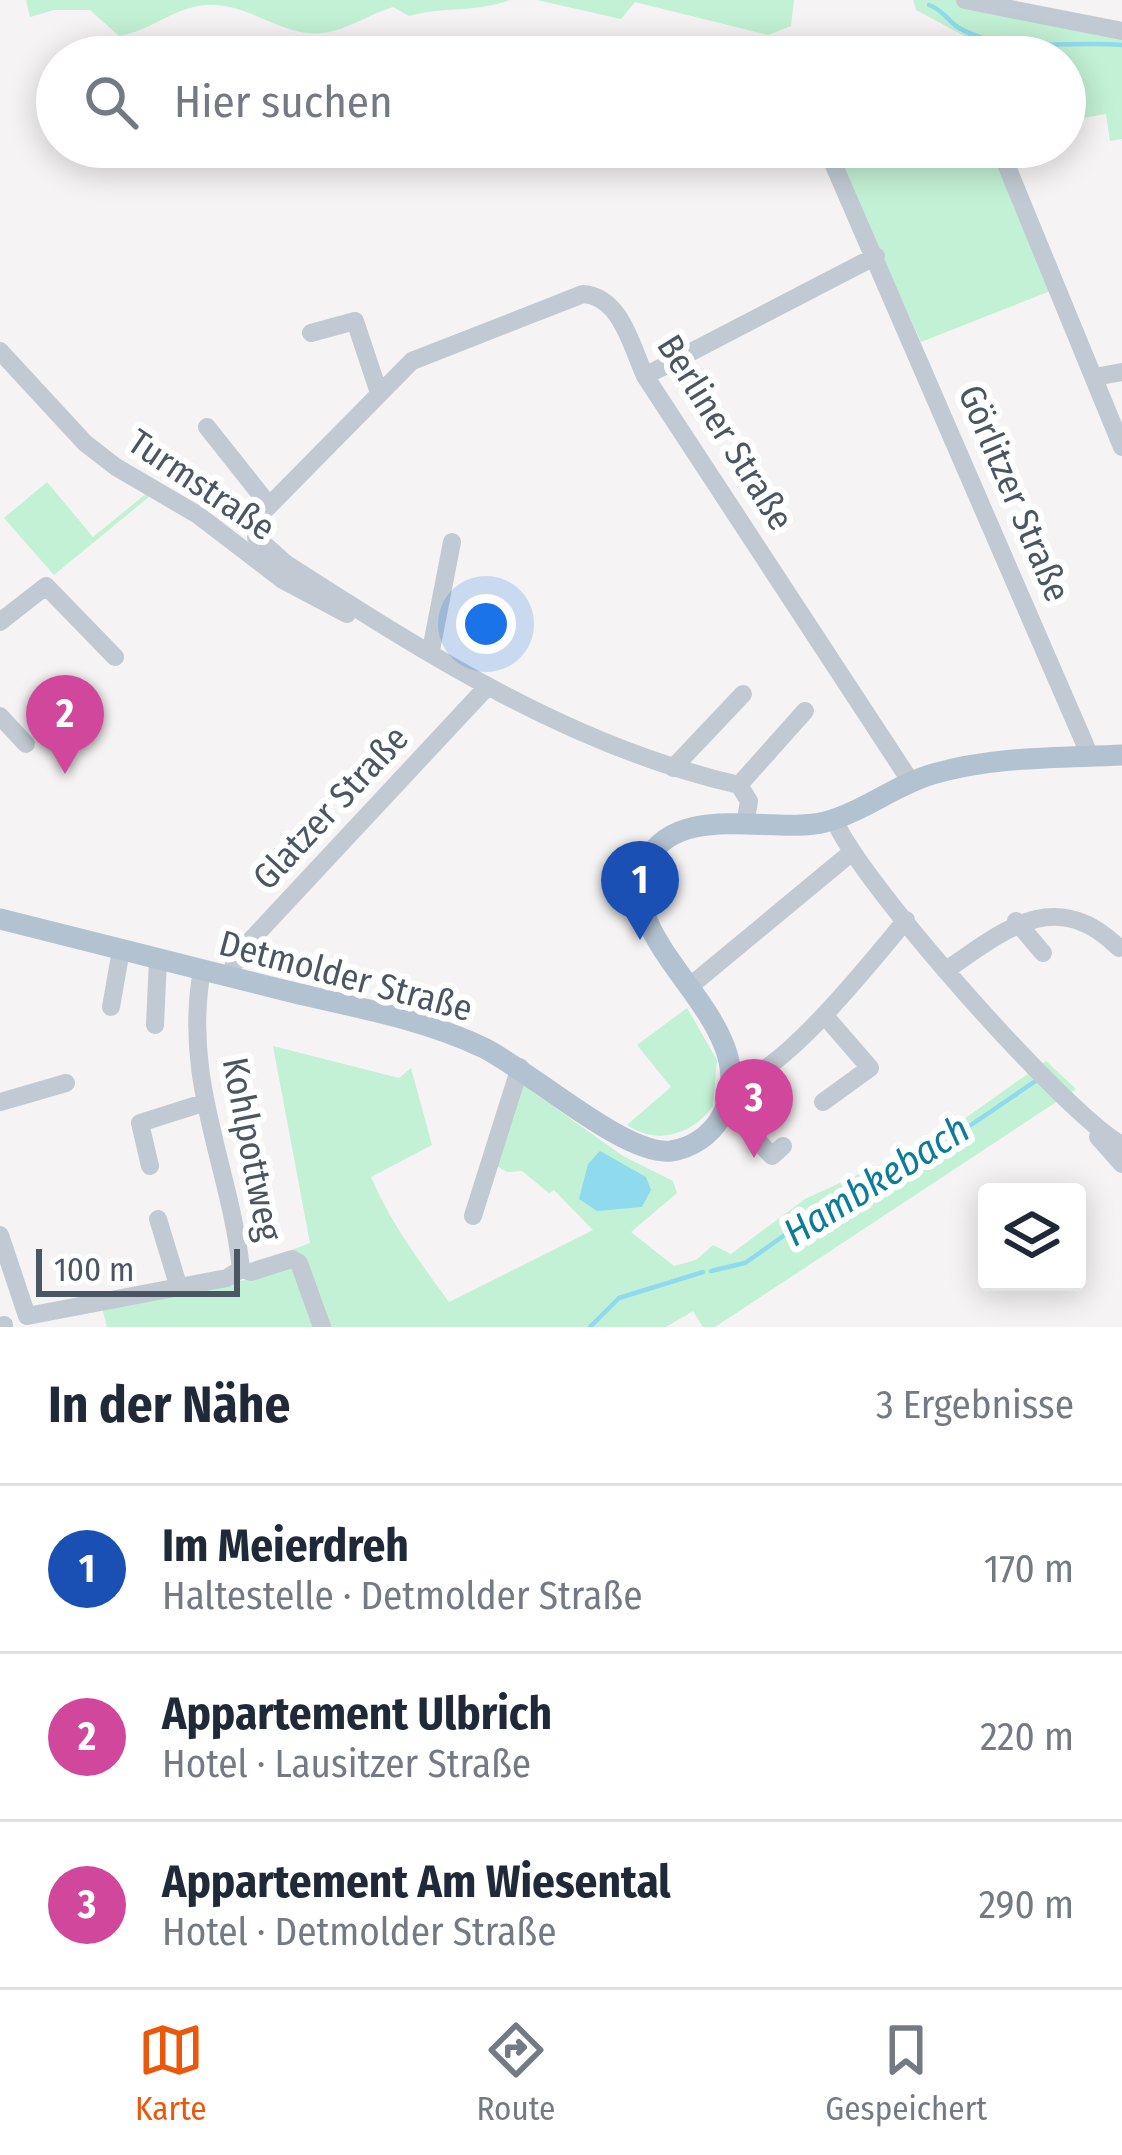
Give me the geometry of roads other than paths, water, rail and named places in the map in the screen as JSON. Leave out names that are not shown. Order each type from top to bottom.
[{"type":"main road","points":[[726,1107],[732,1083],[722,1039],[647,917],[641,880],[646,863],[681,833],[834,819],[911,782],[989,762],[1122,754]]},
{"type":"main road","name":"Detmolder Straße","points":[[2,923],[434,1029],[520,1067],[645,1149],[690,1145],[713,1130],[726,1107]]},
{"type":"street","points":[[966,0],[1046,8],[1122,31]]},
{"type":"street","name":"Görlitzer Straße","points":[[836,168],[1090,757]]},
{"type":"street","points":[[1008,168],[1122,447]]},
{"type":"street","points":[[645,376],[876,256]]},
{"type":"street","name":"Berliner Straße","points":[[256,523],[268,504],[423,355],[583,294],[611,304],[645,376],[911,782]]},
{"type":"street","points":[[311,333],[355,321],[379,393]]},
{"type":"street","name":"Turmstraße","points":[[0,351],[85,443],[116,467],[198,515],[323,603],[396,630]]},
{"type":"street","points":[[1094,377],[1122,371]]},
{"type":"street","points":[[208,427],[268,504]]},
{"type":"street","name":"Turmstraße","points":[[256,523],[261,545],[487,686],[564,728],[673,768],[739,785]]},
{"type":"street","points":[[431,650],[452,542]]},
{"type":"street","points":[[0,621],[46,586],[58,592],[116,657]]},
{"type":"street","name":"Glatzer Straße","points":[[230,977],[237,955],[487,686]]},
{"type":"street","points":[[673,768],[743,694]]},
{"type":"street","points":[[745,824],[749,801],[739,785],[806,711]]},
{"type":"street","points":[[0,716],[26,744]]},
{"type":"street","points":[[834,819],[852,852],[906,920],[1122,1164]]},
{"type":"street","points":[[689,987],[852,852]]},
{"type":"street","points":[[732,1083],[752,1078],[825,1016],[906,920]]},
{"type":"street","points":[[948,969],[1016,921],[1078,922],[1101,930],[1119,948]]},
{"type":"street","points":[[1016,921],[1043,952]]},
{"type":"street","points":[[111,1007],[122,950]]},
{"type":"street","points":[[155,1025],[158,959]]},
{"type":"street","name":"Kohlpottweg","points":[[202,970],[197,1001],[203,1103],[241,1269]]},
{"type":"street","points":[[823,1102],[873,1066],[825,1016]]},
{"type":"street","points":[[473,1216],[520,1067]]},
{"type":"street","points":[[0,1102],[66,1083]]},
{"type":"street","points":[[150,1166],[140,1123],[203,1103]]},
{"type":"street","points":[[726,1107],[772,1156],[783,1146]]},
{"type":"street","points":[[1096,1131],[1122,1145]]},
{"type":"street","points":[[158,1220],[178,1288]]},
{"type":"street","points":[[0,1235],[27,1316],[50,1320],[292,1259],[299,1263],[322,1327]]},
{"type":"water","points":[[600,1151],[646,1177],[651,1190],[642,1207],[597,1211],[579,1199],[588,1164]]},
{"type":"waterway","points":[[929,5],[977,36]]},
{"type":"waterway","points":[[1086,44],[1122,45]]},
{"type":"waterway","name":"Hambkebach","points":[[711,1271],[745,1263],[815,1214],[940,1146],[1037,1080]]},
{"type":"waterway","name":"Hambkebach","points":[[590,1327],[619,1298],[703,1272]]},
{"type":"place","name":"Appartement Ulbrich","points":[[65,774]]},
{"type":"place","name":"Im Meierdreh","points":[[640,940]]},
{"type":"place","name":"Appartement Am Wiesental","points":[[754,1158]]}]
